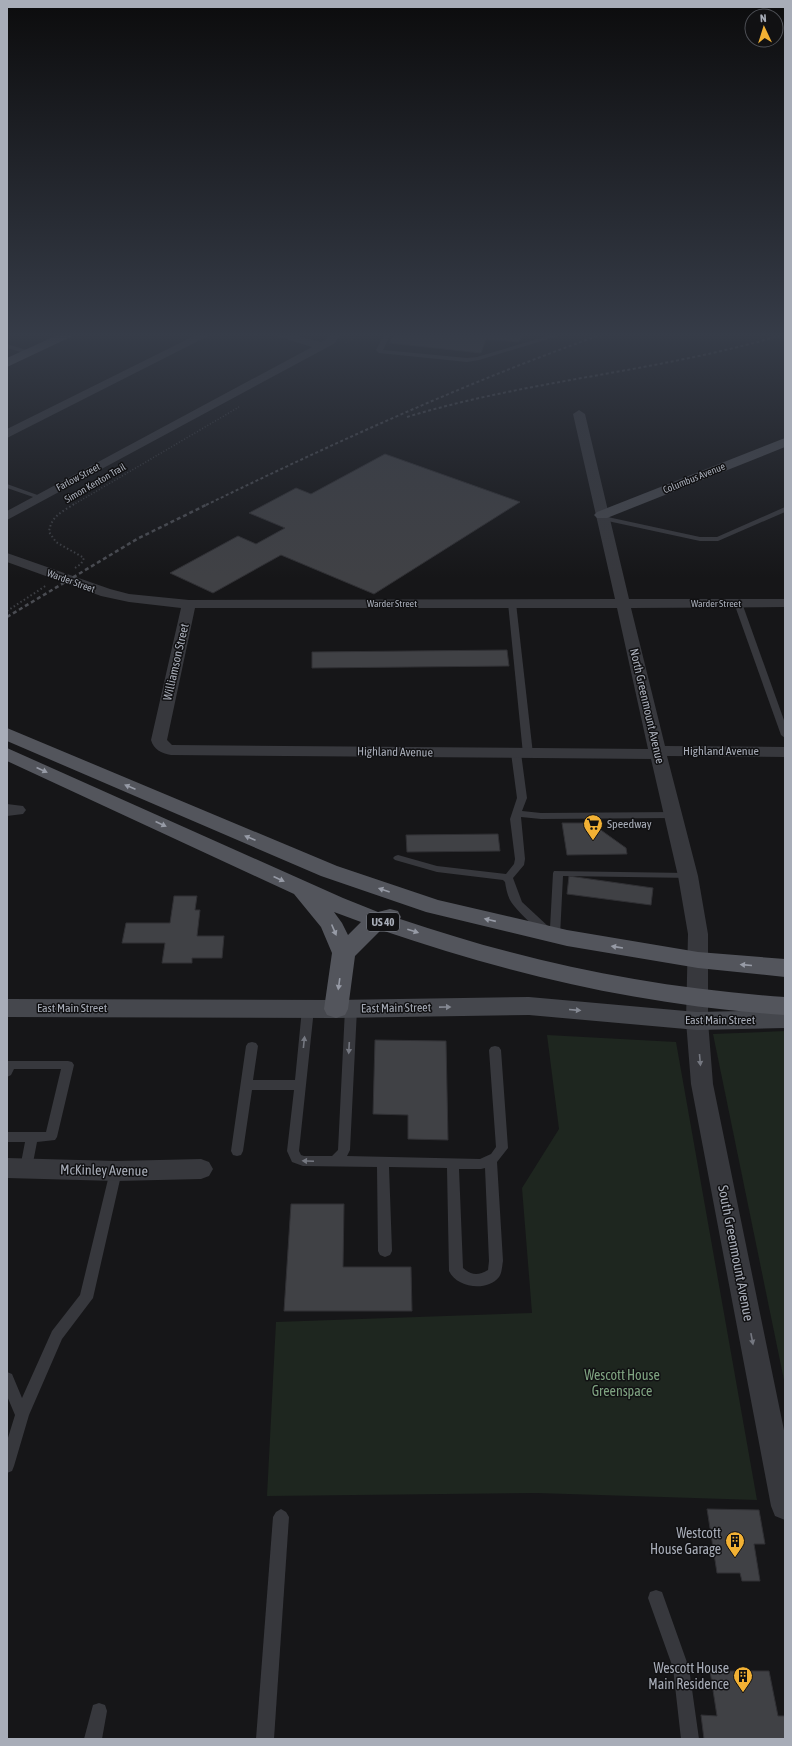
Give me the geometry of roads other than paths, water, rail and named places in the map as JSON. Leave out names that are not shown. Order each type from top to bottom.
[{"type":"main road","name":"Columbus Avenue","points":[[602,516],[785,442]]},
{"type":"main road","name":"US 40","points":[[7,734],[329,871],[434,907],[553,935],[698,960],[785,968]]},
{"type":"main road","name":"US 40","points":[[7,754],[301,890],[377,920],[504,960],[696,1010],[785,1006]]},
{"type":"main road","points":[[301,890],[332,923],[344,952],[344,1009]]},
{"type":"main road","points":[[344,952],[377,920],[434,907]]},
{"type":"main road","name":"East Main Street","points":[[7,1008],[344,1009],[529,1006],[696,1010],[785,1019]]},
{"type":"street","points":[[7,434],[46,414]]},
{"type":"street","name":"Farlow Street","points":[[7,516],[195,414]]},
{"type":"street","name":"North Greenmount Avenue","points":[[579,414],[688,876],[698,934],[696,1010]]},
{"type":"street","name":"Warder Street","points":[[7,557],[85,586],[121,596],[189,604],[785,603]]},
{"type":"street","name":"Williamson Street","points":[[163,720],[189,604]]},
{"type":"street","name":"Highland Avenue","points":[[163,720],[158,740],[160,746],[171,750],[522,754],[785,752]]},
{"type":"street","name":"South Greenmount Avenue","points":[[696,1010],[702,1084],[785,1506]]},
{"type":"street","name":"McKinley Avenue","points":[[17,1168],[116,1171],[201,1169]]},
{"type":"lane","points":[[7,486],[41,498]]},
{"type":"lane","points":[[602,516],[700,539],[712,540],[718,539],[785,509]]},
{"type":"lane","points":[[507,879],[519,865],[520,859],[515,819],[522,798],[522,754],[512,603]]},
{"type":"lane","points":[[738,603],[785,735]]},
{"type":"lane","points":[[516,813],[541,816],[673,815]]},
{"type":"lane","points":[[398,858],[437,869],[501,876],[507,879],[511,885],[514,898],[518,904],[553,935]]},
{"type":"lane","points":[[553,935],[558,873],[688,876]]},
{"type":"lane","points":[[308,1009],[293,1151],[296,1158],[303,1161],[481,1164],[495,1158],[502,1148],[495,1050]]},
{"type":"lane","points":[[335,1161],[341,1156],[344,1150],[344,1009]]},
{"type":"lane","points":[[237,1151],[252,1046]]},
{"type":"lane","points":[[7,1072],[9,1065],[68,1065],[51,1137],[7,1137]]},
{"type":"lane","points":[[247,1085],[300,1085]]},
{"type":"lane","points":[[17,1168],[32,1137]]},
{"type":"lane","points":[[453,1163],[456,1271],[466,1280],[485,1280],[494,1273],[496,1261],[491,1160]]},
{"type":"lane","points":[[383,1162],[385,1251]]},
{"type":"lane","points":[[7,1466],[22,1415],[57,1335],[86,1298],[116,1171]]},
{"type":"lane","points":[[7,1379],[22,1415]]},
{"type":"lane","points":[[265,1739],[281,1516]]},
{"type":"lane","points":[[656,1598],[681,1668],[690,1739]]},
{"type":"lane","points":[[93,1739],[99,1711]]},
{"type":"railway","points":[[206,505],[400,414]]},
{"type":"railway","points":[[407,417],[416,414]]},
{"type":"railway","points":[[7,617],[137,539],[208,504]]},
{"type":"place","name":"Speedway","points":[[593,841]]},
{"type":"place","name":"Westcott House Garage","points":[[735,1558]]},
{"type":"place","name":"Wescott House Main Residence","points":[[743,1693]]},
{"type":"park label","name":"Wescott House Greenspace","points":[[622,1384]]}]
